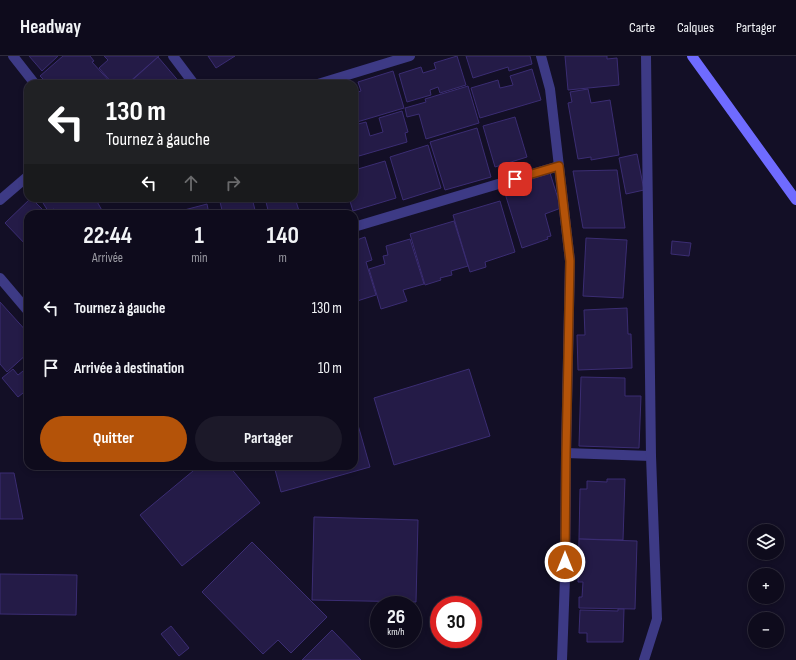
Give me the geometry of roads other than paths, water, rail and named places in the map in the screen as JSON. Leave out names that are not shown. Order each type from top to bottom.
[{"type":"street","points":[[13,56],[32,80]]},
{"type":"street","points":[[173,56],[191,80]]},
{"type":"street","points":[[331,80],[410,56]]},
{"type":"street","points":[[541,56],[550,89],[570,261],[565,578],[562,660]]},
{"type":"street","points":[[644,660],[657,619],[651,456],[646,56]]},
{"type":"street","points":[[692,56],[796,200]]},
{"type":"street","points":[[358,226],[559,166]]},
{"type":"street","points":[[0,200],[24,179]]},
{"type":"street","points":[[0,278],[24,306]]},
{"type":"street","points":[[566,453],[651,456]]}]
